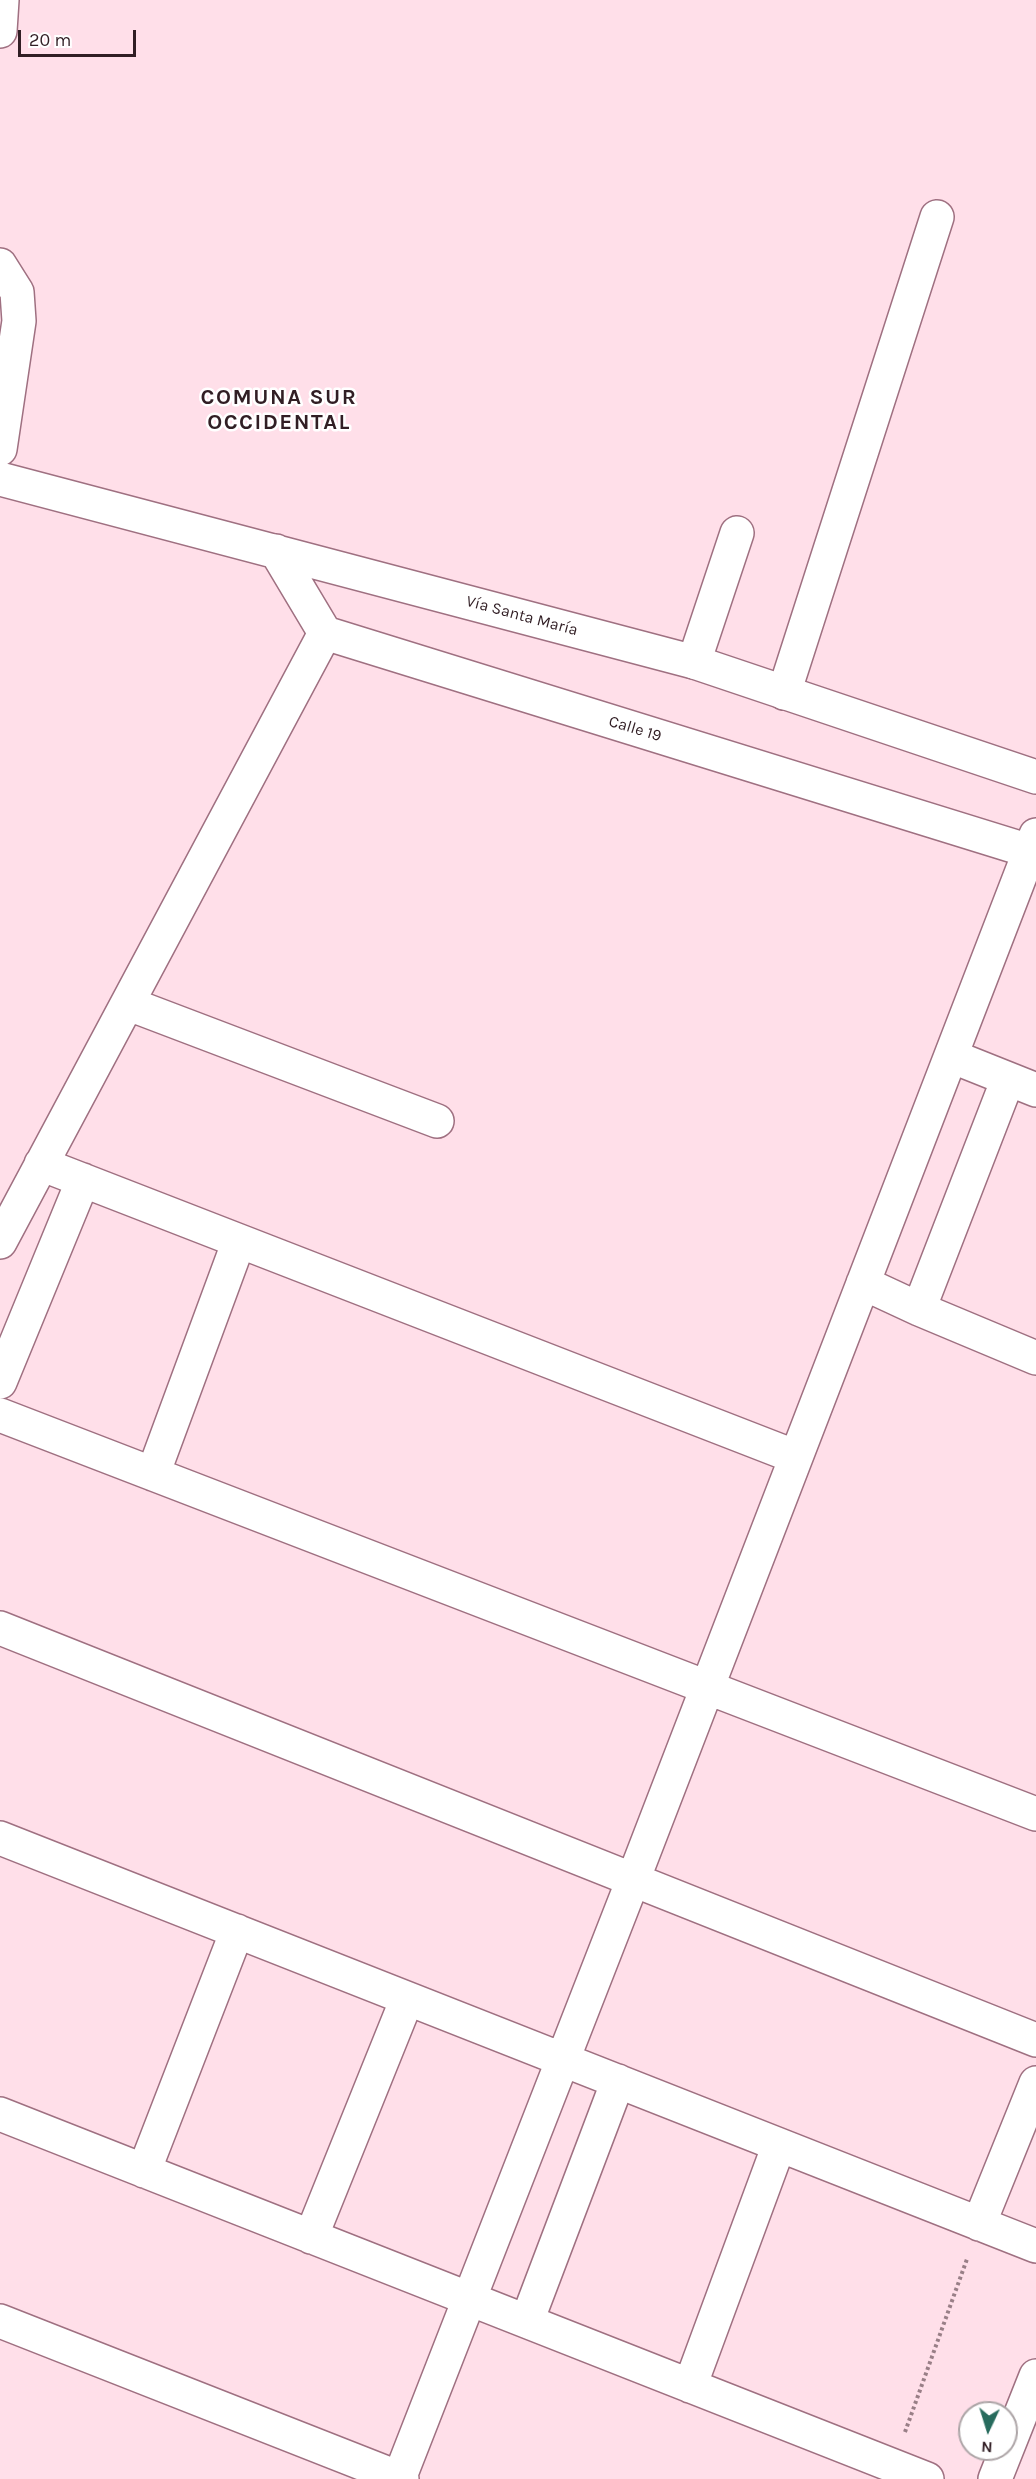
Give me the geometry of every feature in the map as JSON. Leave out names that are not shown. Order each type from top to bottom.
[{"type":"street","points":[[0,31],[2,0]]},
{"type":"street","points":[[783,693],[937,217]]},
{"type":"street","points":[[0,265],[17,292],[19,321],[2,430]]},
{"type":"street","name":"Vía Santa María","points":[[0,479],[694,662],[1036,777]]},
{"type":"street","points":[[694,662],[737,533]]},
{"type":"street","points":[[0,1242],[325,633],[276,551]]},
{"type":"street","name":"Calle 19","points":[[325,633],[1034,847]]},
{"type":"street","points":[[0,2321],[400,2479],[951,1056],[1027,891],[1034,847]]},
{"type":"street","points":[[129,1004],[437,1121]]},
{"type":"street","points":[[919,1309],[1022,1084],[951,1056]]},
{"type":"street","points":[[41,1164],[796,1457]]},
{"type":"street","points":[[0,1382],[83,1180]]},
{"type":"street","points":[[153,1474],[239,1241]]},
{"type":"street","points":[[863,1283],[1036,1358]]},
{"type":"street","points":[[0,1415],[1036,1814]]},
{"type":"street","points":[[0,1628],[1036,2040]]},
{"type":"street","points":[[0,1838],[1036,2247]]},
{"type":"street","points":[[144,2171],[237,1931]]},
{"type":"street","points":[[311,2237],[407,1999]]},
{"type":"street","points":[[527,2321],[618,2081]]},
{"type":"street","points":[[979,2224],[1036,2083]]},
{"type":"street","points":[[0,2114],[690,2386],[890,2472],[927,2479]]},
{"type":"street","points":[[690,2386],[779,2145]]},
{"type":"street","points":[[995,2479],[1036,2376]]},
{"type":"path","points":[[890,2472],[979,2224]]},
{"type":"district","name":"COMUNA SUR OCCIDENTAL","points":[[279,410]]}]
